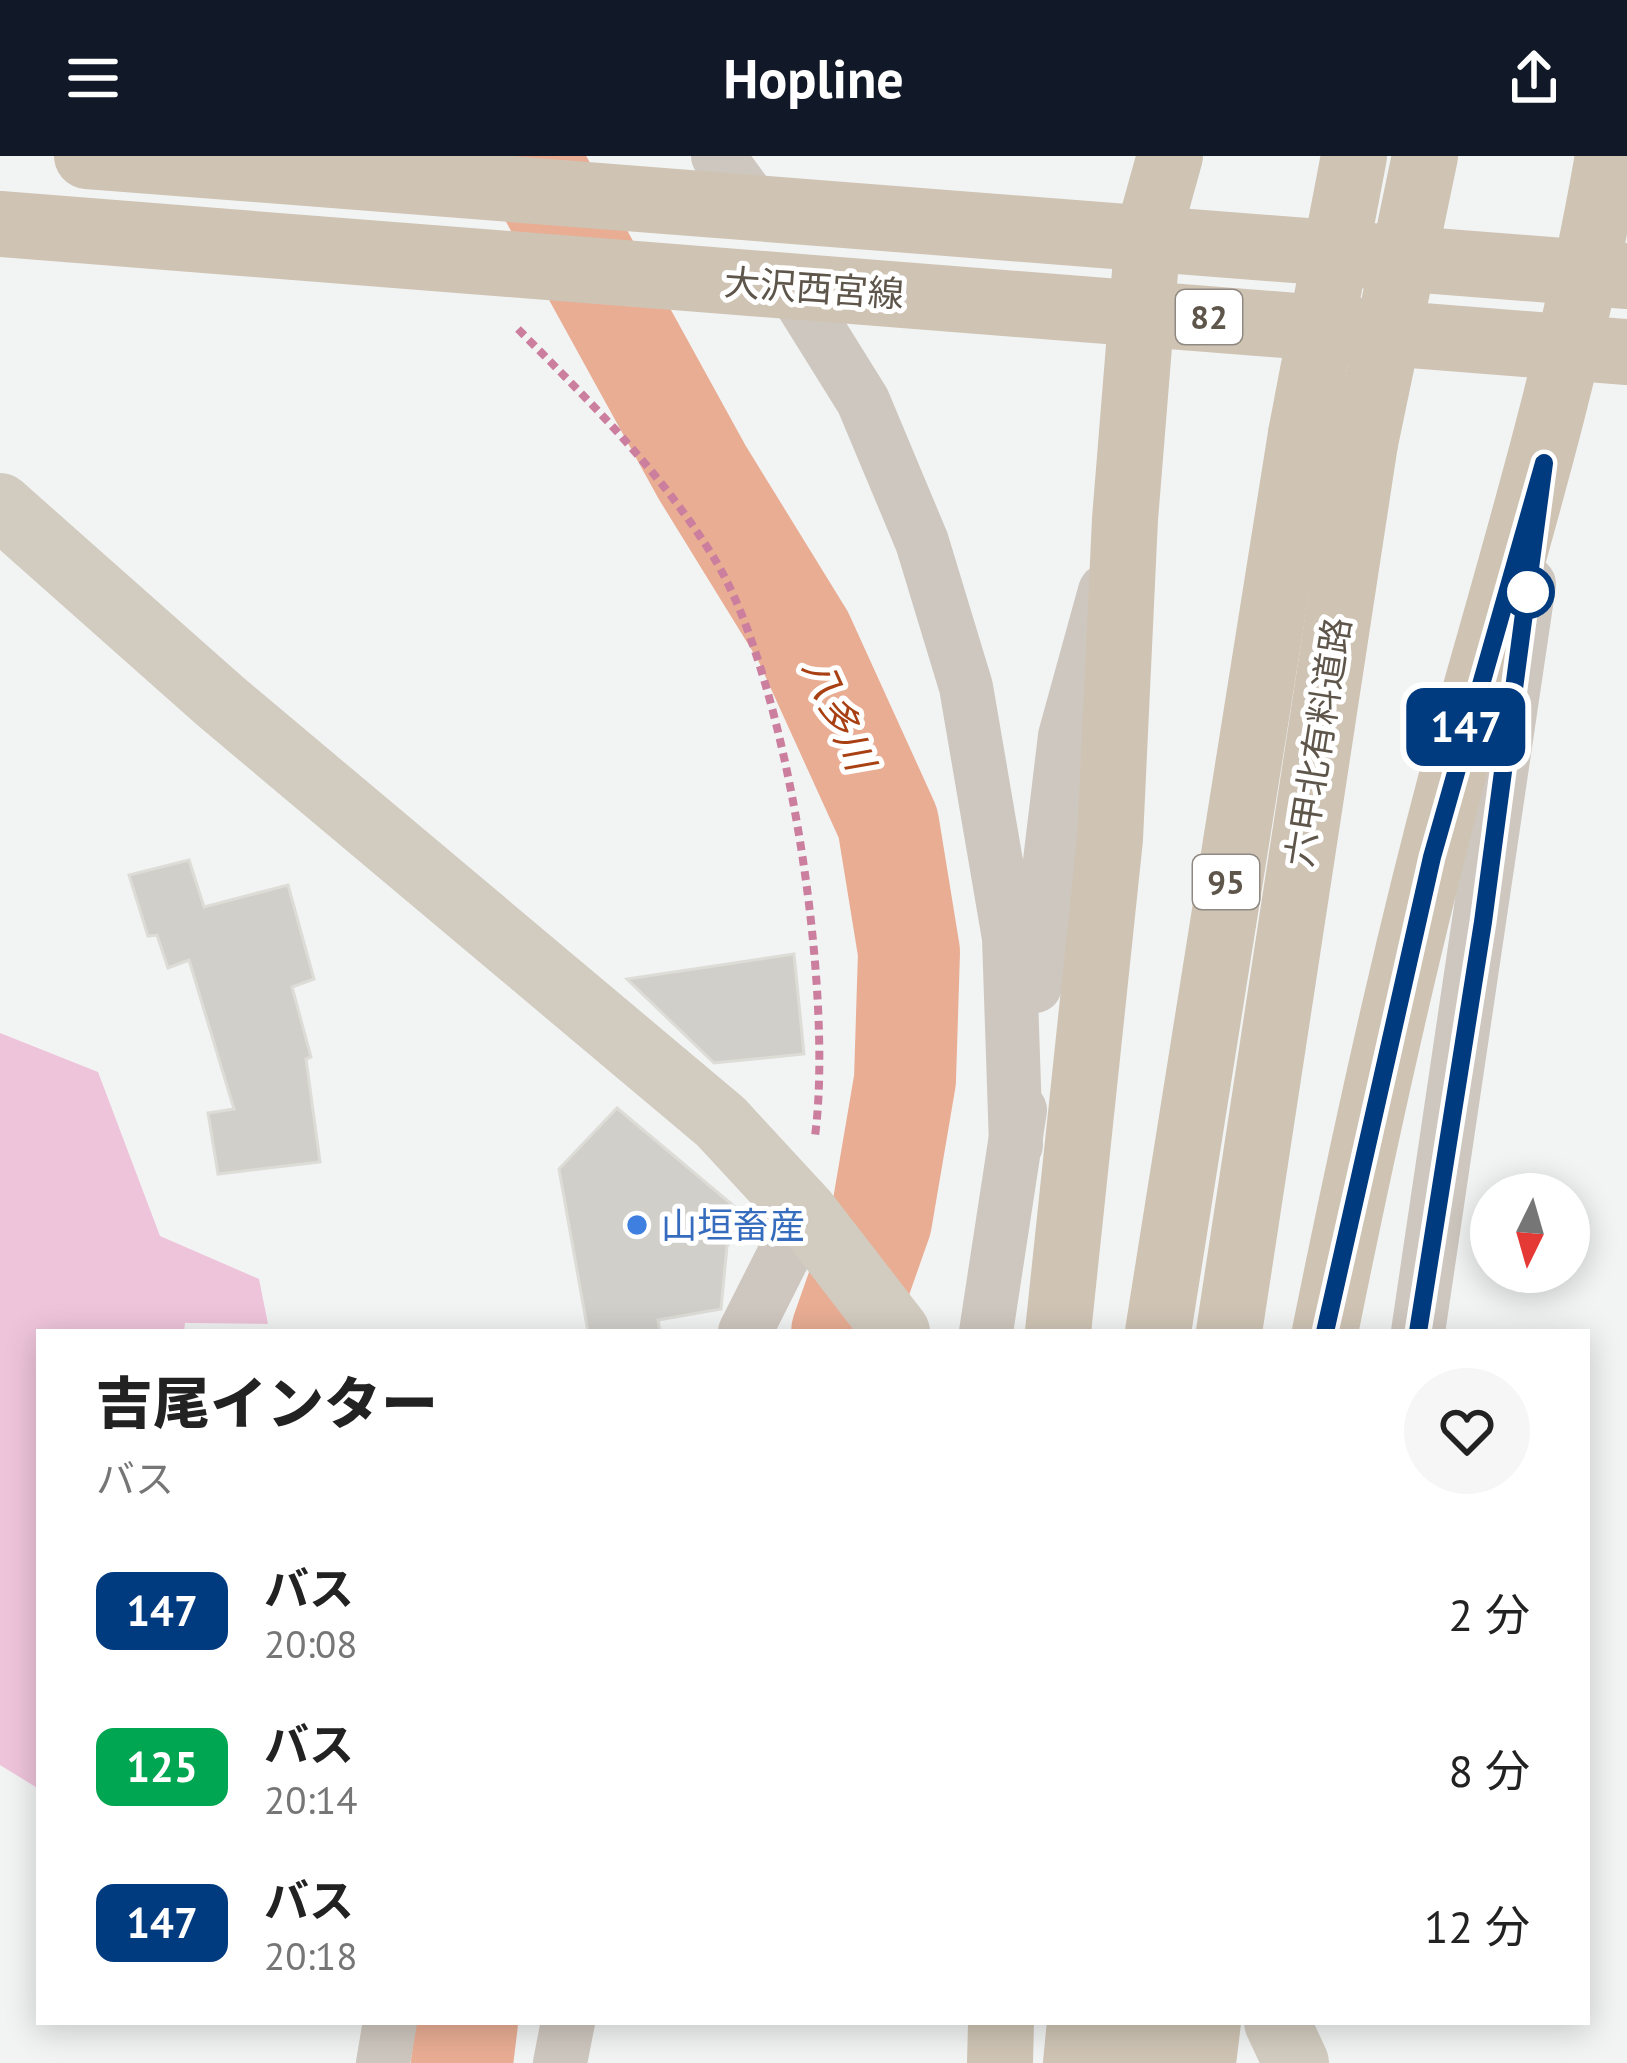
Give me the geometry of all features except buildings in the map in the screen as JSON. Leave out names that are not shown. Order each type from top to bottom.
[{"type":"main road","name":"大沢西宮線","points":[[87,156],[1608,274]]},
{"type":"main road","points":[[1058,1329],[1110,839],[1125,519],[1148,235],[1170,156]]},
{"type":"main road","name":"六甲北有料道路","points":[[1158,1329],[1301,434],[1354,156]]},
{"type":"main road","name":"六甲北有料道路","points":[[1229,1329],[1365,443],[1425,156]]},
{"type":"main road","points":[[1326,1329],[1432,857],[1544,463],[1599,350],[1608,274],[1608,156]]},
{"type":"main road","name":"大沢西宮線","points":[[0,224],[1599,350]]},
{"type":"main road","points":[[1000,2063],[1001,2025]]},
{"type":"main road","points":[[1076,2063],[1080,2025]]},
{"type":"main road","points":[[1140,2063],[1145,2025]]},
{"type":"main road","points":[[1203,2063],[1208,2025]]},
{"type":"street","points":[[718,156],[756,208]]},
{"type":"street","points":[[1148,235],[1153,156]]},
{"type":"street","points":[[771,285],[863,401],[922,542],[966,687],[1010,938],[1016,1144]]},
{"type":"street","points":[[1418,1329],[1483,922],[1544,463]]},
{"type":"street","points":[[0,506],[220,701],[721,1122],[798,1206],[895,1329]]},
{"type":"street","points":[[986,1329],[1016,1144],[1065,736],[1125,519]]},
{"type":"street","points":[[746,1329],[798,1206]]},
{"type":"street","points":[[383,2063],[389,2025]]},
{"type":"street","points":[[560,2063],[567,2025]]},
{"type":"street","points":[[1278,2025],[1296,2063]]},
{"type":"street","points":[[1296,2063],[1303,2025]]},
{"type":"path","points":[[479,262],[639,451],[715,560],[758,652],[806,881],[823,1078],[812,1160],[798,1206]]},
{"type":"shaded area","points":[[0,1033],[98,1072],[160,1236],[259,1279],[268,1324],[36,1329],[36,1787],[0,1765]]},
{"type":"waterway","name":"八多川","points":[[528,156],[702,472],[803,636],[888,823],[909,952],[905,1080],[881,1221],[843,1329]]},
{"type":"waterway","name":"八多川","points":[[462,2063],[467,2025]]},
{"type":"bus line","name":"147","points":[[1326,1329],[1432,857],[1544,463],[1483,922],[1419,1329]]},
{"type":"place","name":"山垣畜産","points":[[637,1225]]}]
